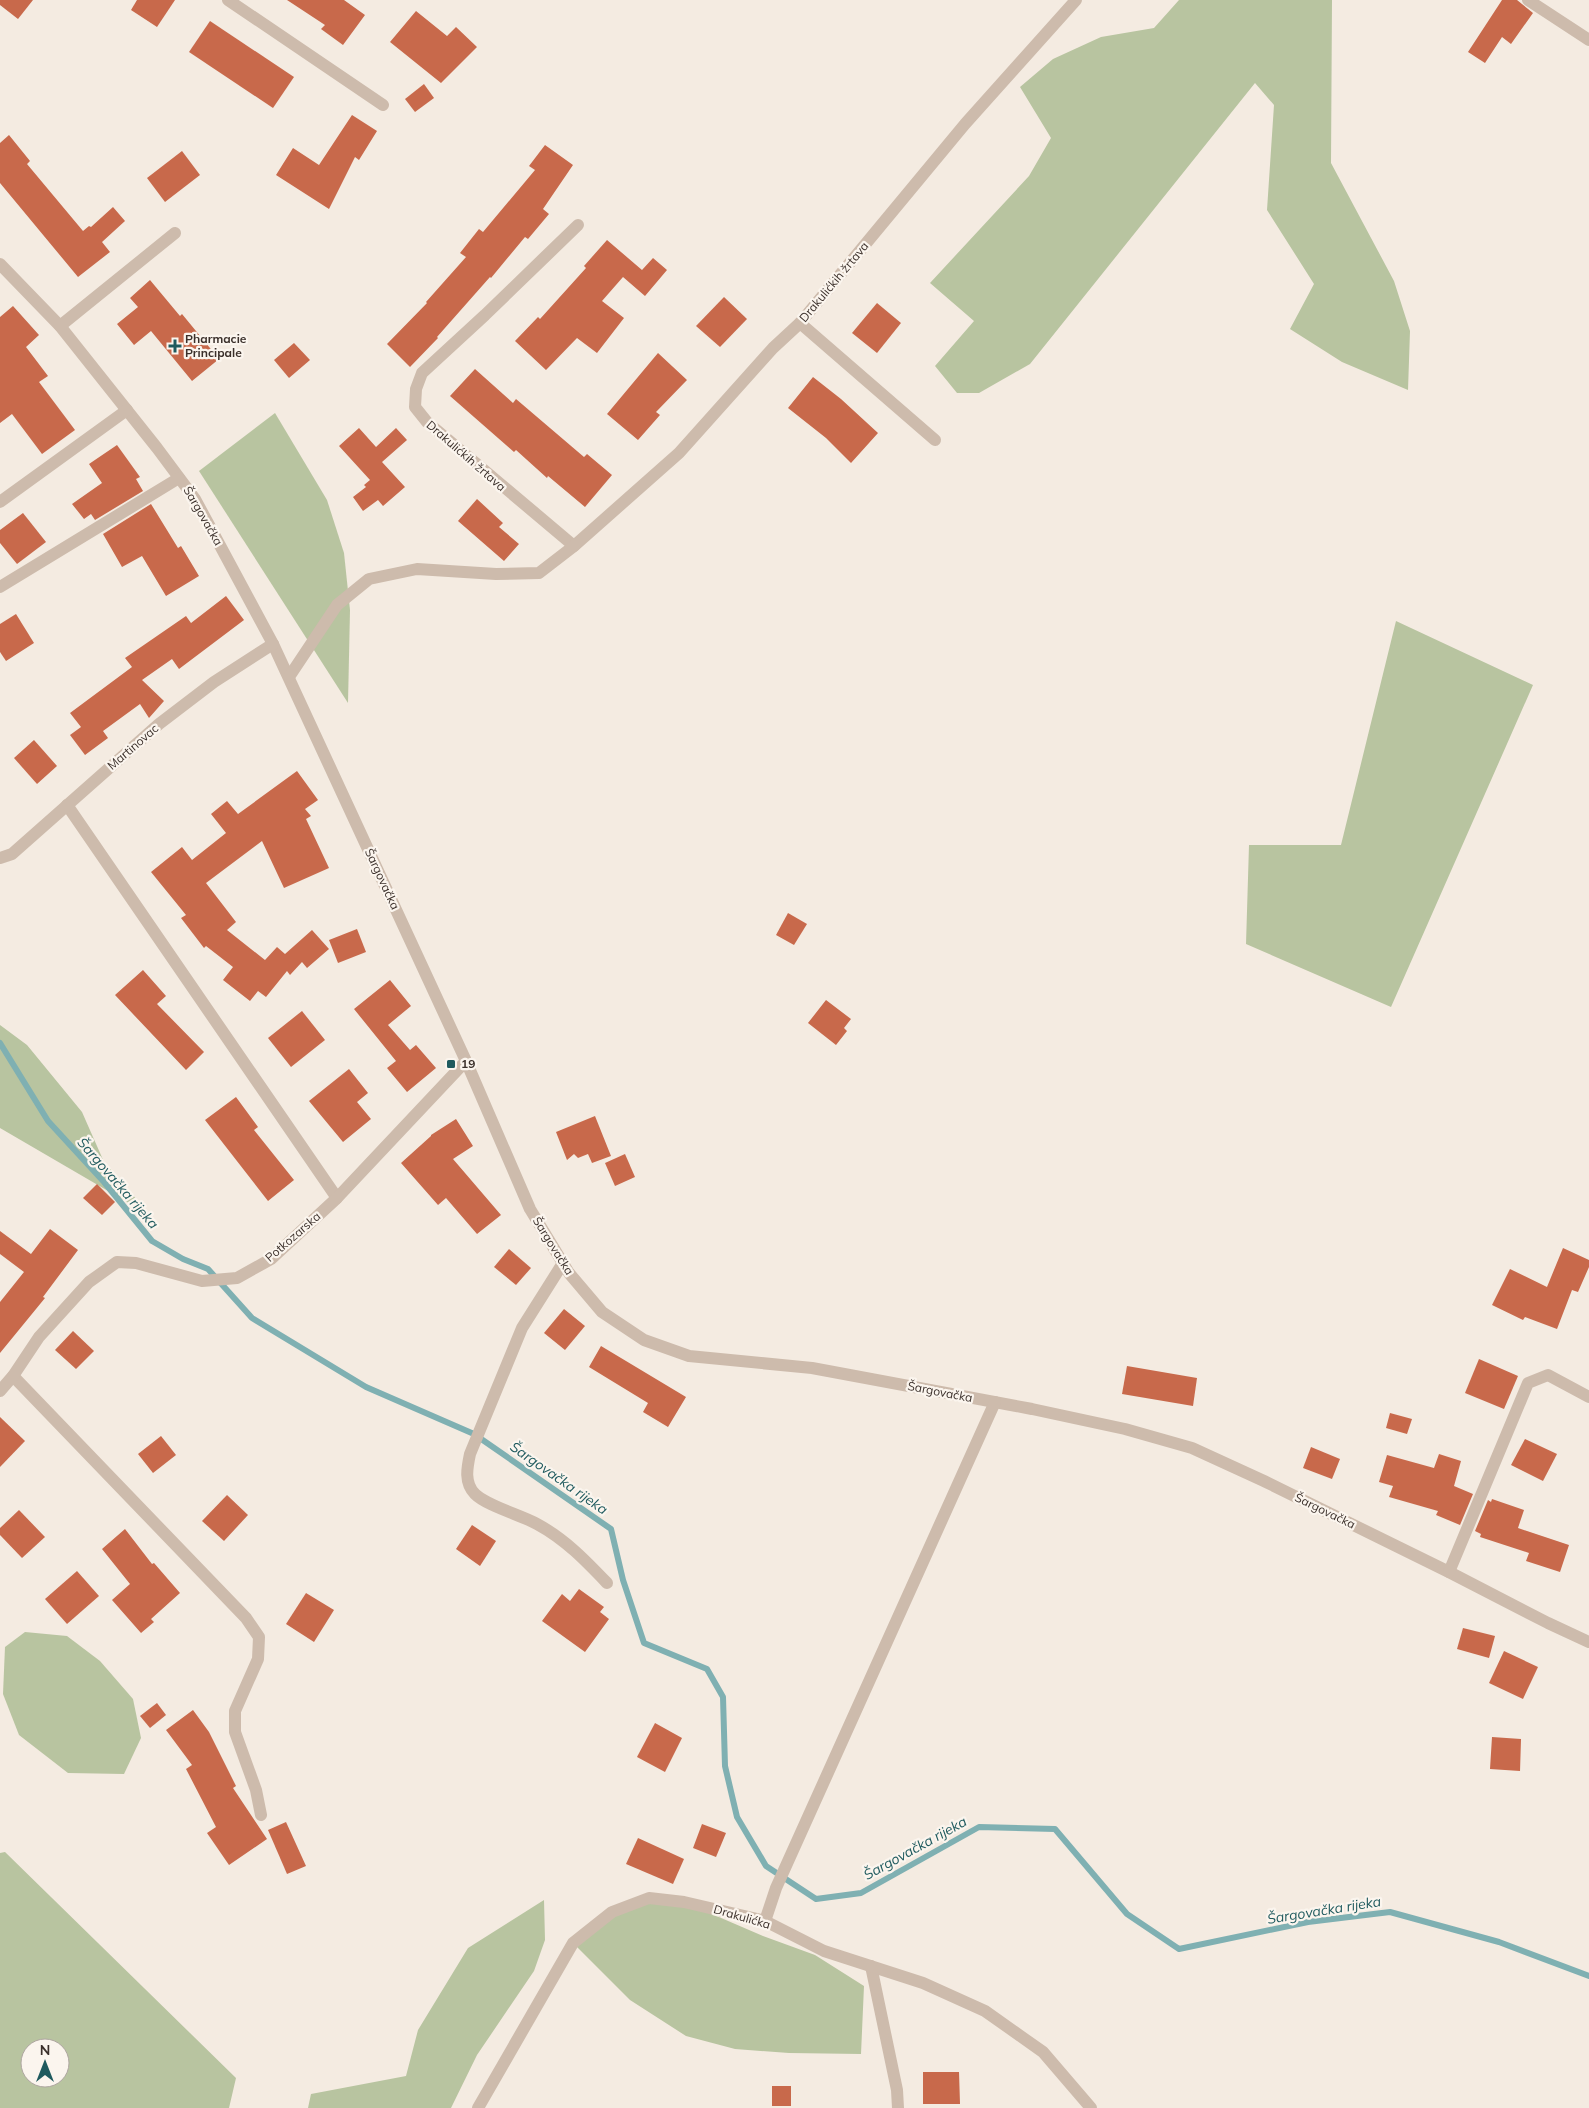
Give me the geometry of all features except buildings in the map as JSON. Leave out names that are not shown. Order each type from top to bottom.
[{"type":"street","points":[[228,0],[383,105]]},
{"type":"street","name":"Drakulićkih žrtava","points":[[289,677],[337,605],[369,579],[417,569],[496,574],[539,573],[574,546],[679,453],[773,348],[800,322],[965,124],[1076,0]]},
{"type":"street","points":[[1528,0],[1589,40]]},
{"type":"street","name":"Drakulićkih žrtava","points":[[574,546],[427,422],[415,406],[416,390],[422,373],[578,225]]},
{"type":"street","points":[[60,326],[175,233]]},
{"type":"street","name":"Šargovačka","points":[[0,264],[60,326],[195,499],[274,644],[466,1061],[530,1209],[569,1273],[602,1312],[644,1340],[689,1356],[812,1368],[995,1402],[1124,1429],[1192,1448],[1589,1642]]},
{"type":"street","points":[[800,322],[935,440]]},
{"type":"street","points":[[0,502],[127,410]]},
{"type":"street","points":[[0,588],[179,478]]},
{"type":"street","name":"Martinovac","points":[[0,858],[12,854],[159,724],[214,682],[274,644]]},
{"type":"street","points":[[67,806],[337,1198]]},
{"type":"street","name":"Potkozarska","points":[[0,1391],[13,1376],[39,1337],[89,1282],[117,1262],[136,1263],[202,1280],[237,1278],[271,1259],[337,1198],[466,1061]]},
{"type":"street","points":[[563,1263],[522,1328],[470,1454],[467,1467],[468,1485],[476,1495],[538,1524],[573,1548],[608,1584]]},
{"type":"street","points":[[1448,1572],[1528,1383],[1548,1375],[1589,1397]]},
{"type":"street","points":[[13,1376],[246,1618],[259,1637],[258,1659],[235,1710],[235,1732],[256,1790],[261,1815]]},
{"type":"street","points":[[764,1921],[776,1888],[995,1402]]},
{"type":"street","name":"Drakulićka","points":[[478,2108],[573,1943],[612,1912],[649,1898],[684,1902],[764,1921],[824,1951],[923,1983],[986,2011],[1043,2052],[1091,2108]]},
{"type":"street","points":[[871,1966],[897,2090],[898,2108]]},
{"type":"green space","points":[[1179,0],[1332,0],[1331,163],[1394,281],[1410,331],[1408,390],[1342,362],[1290,329],[1314,284],[1267,210],[1274,105],[1255,83],[1030,364],[979,393],[957,393],[935,366],[974,321],[930,283],[1029,176],[1051,138],[1020,87],[1053,59],[1101,37],[1154,28]]},
{"type":"green space","points":[[275,413],[327,500],[344,553],[350,610],[348,703],[199,471]]},
{"type":"green space","points":[[1396,621],[1533,685],[1391,1007],[1246,944],[1249,845],[1341,845]]},
{"type":"green space","points":[[0,1025],[27,1045],[82,1112],[104,1162],[151,1216],[0,1128]]},
{"type":"green space","points":[[25,1632],[67,1636],[100,1661],[133,1699],[141,1738],[124,1774],[68,1773],[19,1735],[3,1694],[5,1647]]},
{"type":"green space","points":[[5,1852],[236,2078],[229,2108],[0,2108],[0,1853]]},
{"type":"green space","points":[[649,1898],[684,1902],[763,1936],[815,1955],[864,1986],[861,2054],[789,2053],[735,2049],[686,2036],[630,2000],[573,1943],[612,1912]]},
{"type":"green space","points":[[544,1900],[545,1940],[534,1971],[477,2055],[451,2108],[308,2108],[311,2094],[406,2076],[418,2030],[468,1948]]},
{"type":"waterway","name":"Šargovačka rijeka","points":[[0,1043],[48,1121],[104,1182],[152,1241],[183,1259],[208,1269],[252,1318],[366,1387],[474,1434],[611,1529],[623,1580],[644,1643],[707,1669],[723,1697],[725,1766],[737,1817],[766,1866],[816,1899],[861,1893],[979,1827],[1055,1829],[1127,1914],[1179,1949],[1308,1922],[1390,1912],[1499,1942],[1589,1976]]},
{"type":"place","name":"Pharmacie Principale","points":[[175,346]]},
{"type":"place","name":"19","points":[[451,1064]]}]
